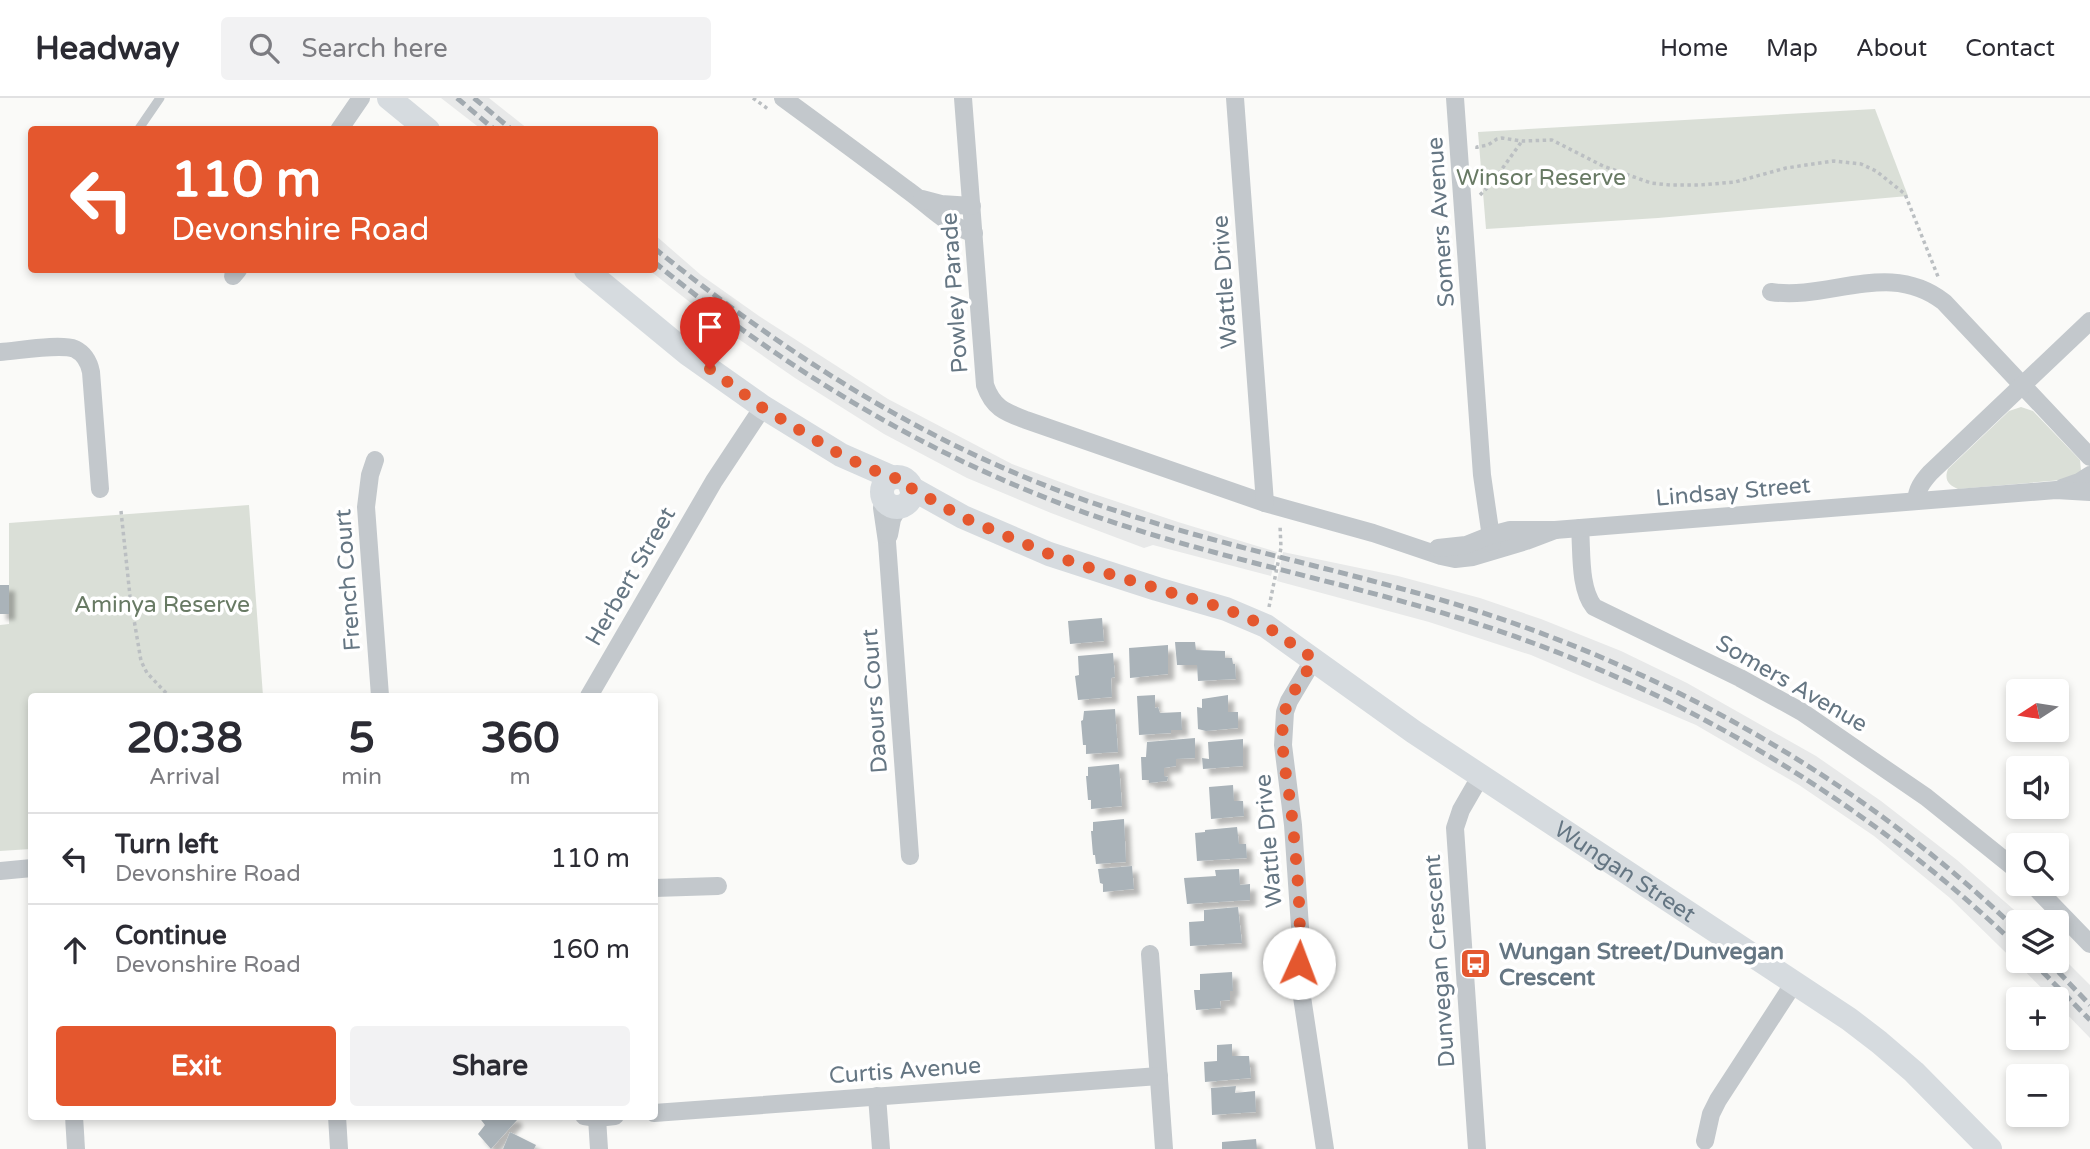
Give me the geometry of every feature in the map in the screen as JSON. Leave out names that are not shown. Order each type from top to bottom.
[{"type":"street","points":[[342,126],[361,98]]},
{"type":"street","points":[[389,98],[423,126]]},
{"type":"street","points":[[783,98],[918,198],[942,219],[974,233]]},
{"type":"street","name":"Powley Parade","points":[[963,98],[985,385],[993,402],[1008,413],[1026,420],[1273,506]]},
{"type":"street","name":"Wattle Drive","points":[[1235,98],[1273,506]]},
{"type":"street","name":"Somers Avenue","points":[[1455,98],[1482,475],[1492,543]]},
{"type":"street","points":[[918,198],[941,204],[972,206]]},
{"type":"street","name":"Wungan Street","points":[[589,273],[688,354],[758,404],[841,455],[895,495],[962,517],[1049,554],[1226,609],[1266,626],[1414,733],[1829,1006],[1879,1042],[1914,1072],[1990,1149]]},
{"type":"street","points":[[1771,292],[1789,294],[1864,282],[1895,282],[1913,285],[1931,293],[1944,302],[2090,457]]},
{"type":"street","points":[[1916,501],[1916,493],[1930,473],[2090,321]]},
{"type":"street","points":[[0,352],[65,347],[84,355],[91,372],[100,489]]},
{"type":"street","name":"Herbert Street","points":[[591,693],[758,404]]},
{"type":"street","name":"French Court","points":[[375,460],[368,483],[366,507],[380,693]]},
{"type":"street","name":"Lindsay Street","points":[[2056,490],[2090,475]]},
{"type":"street","name":"Lindsay Street","points":[[1273,506],[1455,559],[1473,557],[1492,543],[1555,530],[2056,490],[2090,492]]},
{"type":"street","name":"Daours Court","points":[[895,495],[887,542],[910,856]]},
{"type":"street","name":"Somers Avenue","points":[[1580,528],[1585,586],[1594,607],[1728,672],[1802,712],[1908,785],[2006,861]]},
{"type":"street","name":"Wattle Drive","points":[[1314,659],[1285,712],[1283,745],[1293,825],[1300,927],[1299,977],[1325,1149]]},
{"type":"street","name":"Dunvegan Crescent","points":[[1477,1149],[1455,828],[1456,819],[1480,777]]},
{"type":"street","points":[[0,871],[28,868]]},
{"type":"street","points":[[658,888],[718,886]]},
{"type":"street","points":[[2044,896],[2090,944]]},
{"type":"street","points":[[1150,954],[1164,1149]]},
{"type":"street","points":[[1705,1141],[1711,1114],[1718,1100],[1794,983]]},
{"type":"street","name":"Curtis Avenue","points":[[658,1114],[1159,1076]]},
{"type":"street","points":[[877,1096],[881,1149]]},
{"type":"street","points":[[74,1120],[76,1149]]},
{"type":"street","points":[[337,1120],[339,1149]]},
{"type":"street","points":[[591,1120],[599,1149]]},
{"type":"street","name":"Wungan Street","points":[[1961,1121],[1977,1149]]},
{"type":"lane","points":[[141,126],[160,98]]},
{"type":"path","points":[[1478,160],[1477,148],[1502,138],[1522,141],[1547,139],[1557,141],[1603,166],[1651,183],[1670,185],[1735,182],[1786,168],[1826,161],[1861,164],[1877,171],[1905,194],[1940,282]]},
{"type":"path","points":[[1479,184],[1480,197],[1522,141]]},
{"type":"path","points":[[1266,626],[1281,548],[1273,506]]},
{"type":"path","points":[[121,511],[131,608],[141,661],[147,673],[166,693]]},
{"type":"shaded area","points":[[441,98],[489,98],[524,126],[477,126]]},
{"type":"shaded area","points":[[658,238],[701,275],[759,316],[888,399],[1012,464],[1178,522],[1277,552],[1271,576],[1153,545],[1144,548],[967,478],[884,434],[724,329],[653,273],[658,273]]},
{"type":"shaded area","points":[[1283,552],[1398,576],[1480,598],[1541,619],[1621,651],[1687,683],[1816,756],[1881,801],[1957,860],[2014,910],[2006,910],[2006,953],[1950,898],[1874,836],[1799,785],[1696,725],[1531,655],[1429,622],[1277,581]]},
{"type":"shaded area","points":[[2069,964],[2090,985],[2090,1038],[2069,1016],[2069,987],[2041,987],[2026,973],[2069,973]]},
{"type":"green space","name":"Winsor Reserve","points":[[1875,109],[1908,196],[1658,218],[1486,229],[1478,132]]},
{"type":"green space","points":[[2021,407],[2033,411],[2080,460],[2081,471],[2073,479],[1958,489],[1949,484],[1946,476],[1948,469],[2009,411]]},
{"type":"green space","name":"Aminya Reserve","points":[[249,505],[263,693],[28,693],[28,849],[0,851],[0,625],[9,624],[9,523]]},
{"type":"building","points":[[0,585],[9,585],[9,614],[0,614]]},
{"type":"building","points":[[1102,618],[1104,641],[1070,644],[1068,621]]},
{"type":"building","points":[[1175,642],[1195,642],[1196,650],[1225,651],[1225,658],[1232,658],[1235,664],[1236,679],[1198,681],[1197,665],[1177,665]]},
{"type":"building","points":[[1168,645],[1168,674],[1130,678],[1129,648]]},
{"type":"building","points":[[1113,653],[1115,677],[1111,678],[1112,697],[1078,700],[1075,676],[1079,675],[1078,656]]},
{"type":"building","points":[[1155,695],[1155,708],[1158,707],[1160,713],[1181,712],[1182,730],[1139,735],[1137,696]]},
{"type":"building","points":[[1228,695],[1228,712],[1238,712],[1238,728],[1206,731],[1198,729],[1197,707],[1202,708],[1202,699]]},
{"type":"building","points":[[1115,709],[1118,752],[1086,754],[1081,721],[1084,711]]},
{"type":"building","points":[[1195,738],[1195,758],[1176,759],[1176,766],[1164,768],[1167,781],[1149,783],[1149,780],[1142,780],[1141,757],[1146,757],[1147,742]]},
{"type":"building","points":[[1243,739],[1243,766],[1203,769],[1202,758],[1209,759],[1208,742]]},
{"type":"building","points":[[1119,764],[1122,806],[1091,809],[1086,776],[1088,767]]},
{"type":"building","points":[[1233,785],[1234,801],[1243,801],[1244,816],[1211,819],[1209,787]]},
{"type":"building","points":[[1124,819],[1126,862],[1096,864],[1091,831],[1093,822]]},
{"type":"building","points":[[1237,827],[1239,844],[1246,844],[1247,858],[1197,861],[1195,833]]},
{"type":"building","points":[[1132,866],[1134,889],[1103,892],[1098,869]]},
{"type":"building","points":[[1239,869],[1240,885],[1250,884],[1250,900],[1187,904],[1184,878],[1216,876],[1215,870]]},
{"type":"building","points":[[1238,907],[1242,943],[1190,946],[1189,922],[1204,921],[1204,910]]},
{"type":"building","points":[[1232,972],[1233,991],[1230,991],[1230,1000],[1220,1001],[1221,1008],[1196,1010],[1194,990],[1200,990],[1200,974]]},
{"type":"building","points":[[1232,1044],[1232,1056],[1249,1056],[1251,1078],[1205,1082],[1204,1062],[1217,1061],[1217,1045]]},
{"type":"building","points":[[1236,1086],[1235,1093],[1255,1091],[1256,1112],[1212,1115],[1211,1088]]},
{"type":"building","points":[[481,1120],[517,1120],[491,1149],[478,1134],[485,1125]]},
{"type":"building","points":[[510,1132],[536,1145],[534,1149],[503,1149]]},
{"type":"building","points":[[1256,1139],[1257,1149],[1222,1149],[1222,1142]]},
{"type":"railway","points":[[457,98],[490,126]]},
{"type":"railway","points":[[474,98],[507,126]]},
{"type":"railway","points":[[658,251],[740,314],[830,375],[924,430],[1022,476],[1132,516],[1468,608],[1544,634],[1691,699],[1830,780],[1896,827],[2006,920]]},
{"type":"railway","points":[[658,265],[750,335],[850,401],[902,431],[1011,483],[1067,506],[1166,539],[1469,621],[1620,678],[1692,713],[1763,753],[1896,842],[1959,893],[2006,936]]},
{"type":"railway","points":[[2044,973],[2090,1020]]},
{"type":"railway","points":[[2059,973],[2090,1005]]},
{"type":"place","name":"Wungan Street/Dunvegan Crescent","points":[[1476,964]]},
{"type":"route","points":[[710,369],[763,408],[841,455],[891,478],[903,478],[911,488],[962,517],[1049,554],[1226,609],[1266,626],[1314,659],[1285,712],[1283,745],[1293,825],[1300,927],[1299,963]]}]
